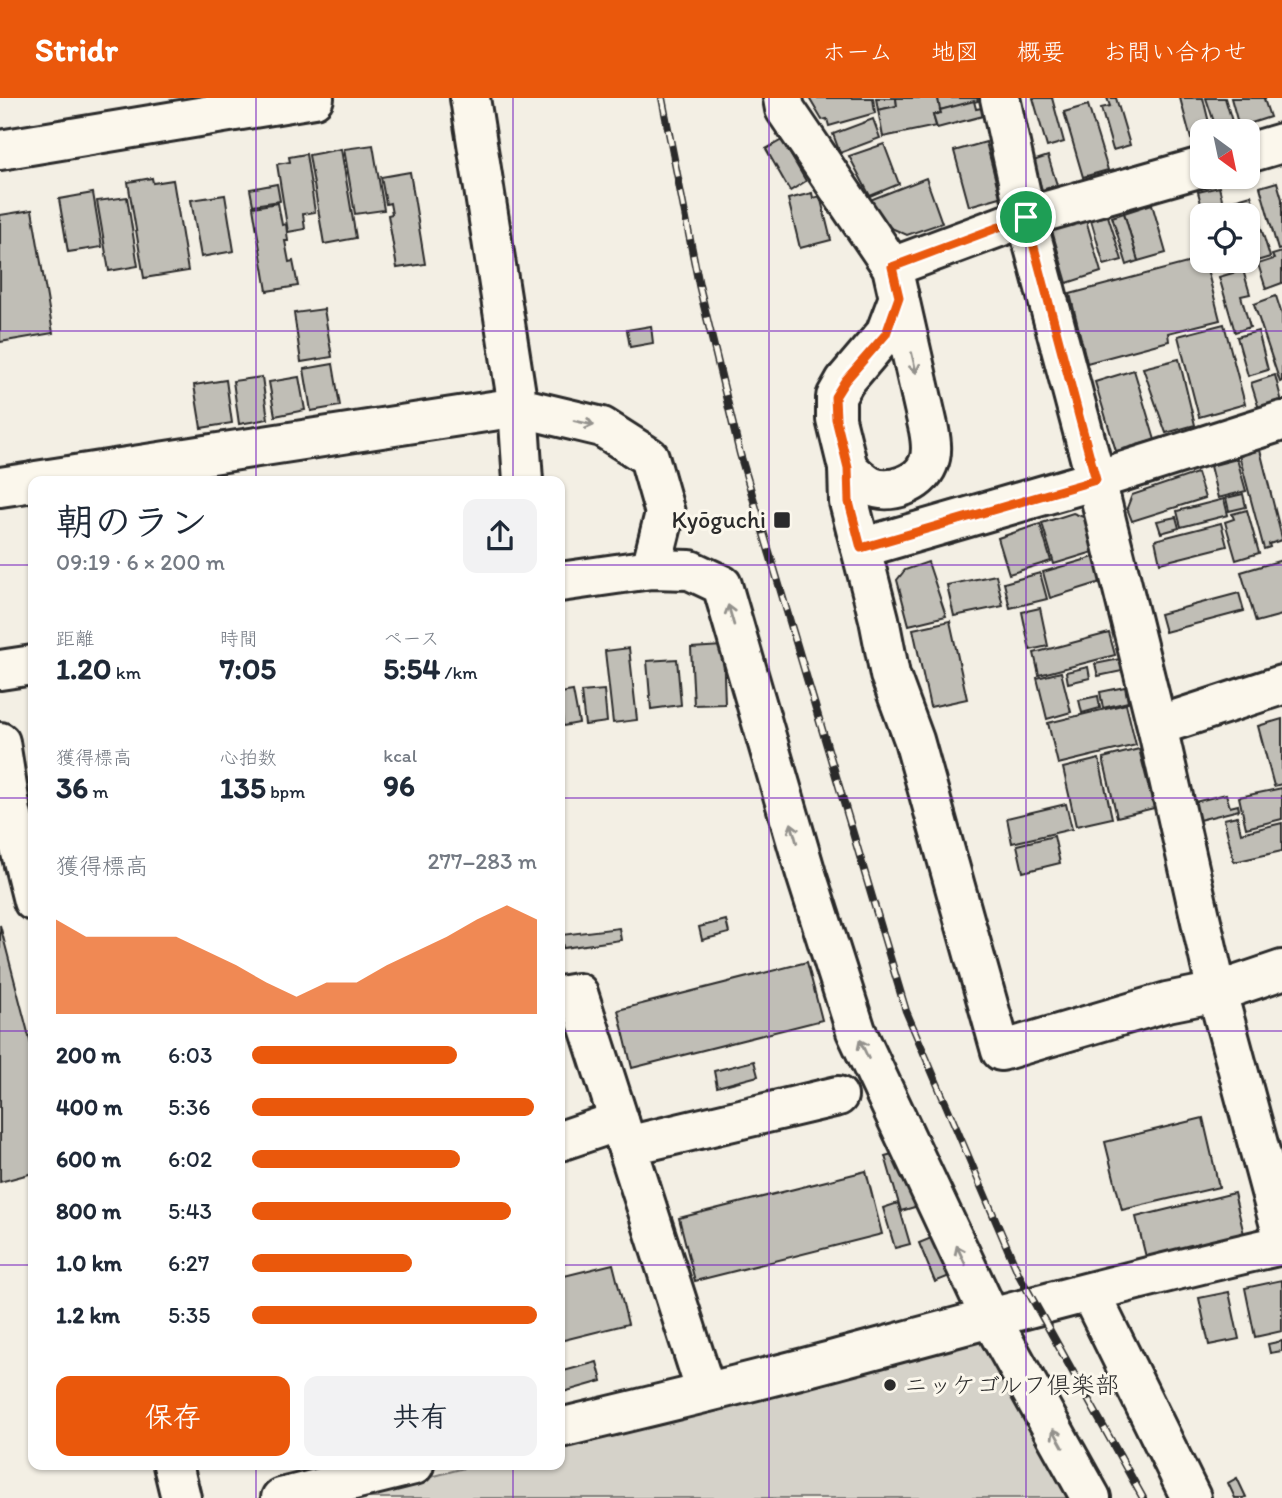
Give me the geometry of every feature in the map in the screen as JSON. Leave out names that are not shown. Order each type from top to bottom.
[{"type":"street","points":[[0,150],[314,98]]},
{"type":"street","points":[[470,98],[518,407],[523,476]]},
{"type":"street","points":[[783,98],[785,109],[895,282],[929,430],[931,454],[928,464],[923,473],[912,482],[884,489],[872,487],[848,468]]},
{"type":"street","points":[[1000,98],[1026,217],[1096,480],[1157,726],[1217,992],[1282,1233]]},
{"type":"street","points":[[1260,149],[1282,143]]},
{"type":"street","points":[[895,282],[1026,217],[1190,170]]},
{"type":"street","points":[[895,282],[886,334],[845,381],[835,397],[836,419],[848,468],[849,502],[879,619],[890,676],[914,740],[1001,1051],[1167,1002],[1217,992],[1282,970]]},
{"type":"street","points":[[68,476],[518,407],[602,427],[649,457],[665,513],[652,569]]},
{"type":"street","points":[[861,548],[1096,480],[1282,421]]},
{"type":"street","points":[[0,487],[28,482]]},
{"type":"street","points":[[565,581],[652,569],[690,570],[722,585],[806,874],[856,1031],[990,1317],[1091,1498]]},
{"type":"street","points":[[0,670],[28,666]]},
{"type":"street","points":[[1157,726],[1282,685]]},
{"type":"street","points":[[0,742],[28,876]]},
{"type":"street","points":[[565,995],[578,993],[706,1392]]},
{"type":"street","points":[[565,1140],[623,1134],[838,1096]]},
{"type":"street","points":[[565,1427],[1157,1274],[1282,1245]]},
{"type":"street","points":[[1090,1293],[1191,1498]]},
{"type":"street","points":[[174,1470],[181,1498]]},
{"type":"street","points":[[281,1498],[340,1474],[373,1470]]},
{"type":"shaded area","name":"ニッケゴルフ倶楽部","points":[[981,1327],[1068,1498],[353,1498],[457,1470],[565,1470],[565,1441]]},
{"type":"building","points":[[809,98],[873,98],[875,113],[829,126],[827,119],[822,120]]},
{"type":"building","points":[[876,98],[896,98],[897,106],[878,110]]},
{"type":"building","points":[[896,98],[938,98],[941,113],[933,115],[936,126],[883,137],[878,110],[897,106]]},
{"type":"building","points":[[938,98],[977,98],[978,101],[940,110]]},
{"type":"building","points":[[1033,98],[1052,98],[1064,142],[1047,147]]},
{"type":"building","points":[[1107,98],[1116,98],[1130,145],[1113,150],[1101,108],[1110,106]]},
{"type":"building","points":[[1180,98],[1203,98],[1208,119],[1190,119],[1190,135]]},
{"type":"building","points":[[1206,98],[1225,98],[1231,119],[1213,119]]},
{"type":"building","points":[[1231,98],[1266,98],[1264,99],[1270,117],[1260,120],[1237,119]]},
{"type":"building","points":[[974,101],[976,109],[982,108],[983,116],[937,128],[933,115],[941,113],[940,110]]},
{"type":"building","points":[[1088,105],[1108,170],[1083,177],[1064,112]]},
{"type":"building","points":[[873,119],[880,138],[840,153],[833,134]]},
{"type":"building","points":[[782,140],[806,181],[790,191],[766,149]]},
{"type":"building","points":[[986,142],[1000,197],[969,206],[954,151]]},
{"type":"building","points":[[884,144],[899,184],[870,196],[849,156]]},
{"type":"building","points":[[373,145],[384,210],[355,214],[344,149]]},
{"type":"building","points":[[341,149],[356,238],[324,244],[309,155]]},
{"type":"building","points":[[306,154],[315,212],[303,214],[305,229],[288,232],[277,164],[290,162],[289,157]]},
{"type":"building","points":[[1048,156],[1057,185],[1042,190],[1033,161]]},
{"type":"building","points":[[410,172],[425,264],[397,268],[388,215],[392,214],[390,203],[386,204],[381,177]]},
{"type":"building","points":[[152,178],[153,183],[173,180],[188,271],[144,278],[128,182]]},
{"type":"building","points":[[926,178],[942,223],[907,235],[889,227],[870,200]]},
{"type":"building","points":[[1277,182],[1282,199],[1282,249],[1278,250],[1260,187]]},
{"type":"building","points":[[277,184],[280,201],[253,205],[250,189]]},
{"type":"building","points":[[1220,189],[1223,203],[1201,203],[1198,192]]},
{"type":"building","points":[[93,193],[102,247],[68,252],[59,199]]},
{"type":"building","points":[[812,193],[813,198],[820,196],[831,240],[800,248],[788,199]]},
{"type":"building","points":[[225,195],[234,251],[201,257],[191,200]]},
{"type":"building","points":[[1251,195],[1253,203],[1227,203]]},
{"type":"building","points":[[127,197],[138,266],[109,271],[97,201]]},
{"type":"building","points":[[278,203],[282,225],[286,224],[288,241],[285,241],[289,262],[293,261],[298,286],[267,291],[253,207]]},
{"type":"building","points":[[1152,204],[1166,253],[1138,261],[1124,213]]},
{"type":"building","points":[[32,210],[53,333],[0,342],[0,215]]},
{"type":"building","points":[[1124,213],[1138,261],[1127,265],[1112,217]]},
{"type":"building","points":[[1108,216],[1122,260],[1104,265],[1091,220]]},
{"type":"building","points":[[1086,220],[1101,272],[1067,283],[1052,231]]},
{"type":"building","points":[[1260,224],[1270,257],[1260,260]]},
{"type":"building","points":[[1282,252],[1282,283],[1266,289],[1260,263],[1274,259],[1272,255]]},
{"type":"building","points":[[1190,262],[1190,273],[1208,273],[1220,320],[1168,333],[1169,341],[1087,363],[1070,294]]},
{"type":"building","points":[[1244,273],[1250,294],[1241,296],[1250,327],[1235,332],[1219,277]]},
{"type":"building","points":[[1276,296],[1282,315],[1280,382],[1254,304]]},
{"type":"building","points":[[324,309],[332,357],[301,362],[294,313]]},
{"type":"building","points":[[1224,324],[1245,404],[1199,417],[1178,336]]},
{"type":"building","points":[[651,326],[653,343],[630,347],[627,330]]},
{"type":"building","points":[[1258,331],[1268,370],[1248,376],[1237,337]]},
{"type":"building","points":[[1179,359],[1195,425],[1166,433],[1143,368]]},
{"type":"building","points":[[333,364],[340,406],[311,411],[304,369]]},
{"type":"building","points":[[1134,370],[1155,440],[1116,451],[1095,382]]},
{"type":"building","points":[[1275,375],[1282,402],[1259,409],[1251,383]]},
{"type":"building","points":[[262,377],[268,419],[239,424],[233,381]]},
{"type":"building","points":[[299,377],[305,410],[275,416],[269,382]]},
{"type":"building","points":[[226,380],[232,423],[201,428],[194,385]]},
{"type":"building","points":[[1260,450],[1282,538],[1264,549],[1239,455]]},
{"type":"building","points":[[1237,459],[1246,491],[1218,498],[1210,466]]},
{"type":"building","points":[[1197,473],[1205,498],[1132,521],[1127,508],[1132,495]]},
{"type":"building","points":[[1243,494],[1246,507],[1229,511],[1226,498]]},
{"type":"building","points":[[1224,499],[1228,515],[1181,527],[1177,511]]},
{"type":"building","points":[[1247,510],[1259,553],[1236,560],[1225,522],[1234,519],[1232,514]]},
{"type":"building","points":[[1073,513],[1086,518],[1093,552],[1054,564],[1042,523]]},
{"type":"building","points":[[1176,517],[1179,528],[1161,533],[1157,521]]},
{"type":"building","points":[[1221,523],[1227,546],[1160,563],[1155,540]]},
{"type":"building","points":[[1040,524],[1051,561],[1009,574],[998,538]]},
{"type":"building","points":[[1094,557],[1101,582],[1050,598],[1043,572]]},
{"type":"building","points":[[1282,560],[1282,615],[1256,622],[1241,572]]},
{"type":"building","points":[[928,562],[946,616],[909,625],[897,580],[905,570]]},
{"type":"building","points":[[1040,573],[1047,599],[1010,608],[1004,583]]},
{"type":"building","points":[[996,575],[1003,606],[954,616],[947,585]]},
{"type":"building","points":[[1239,593],[1244,611],[1165,632],[1160,614]]},
{"type":"building","points":[[1040,608],[1048,646],[1030,650],[1022,612]]},
{"type":"building","points":[[950,621],[967,699],[930,707],[913,629]]},
{"type":"building","points":[[1109,633],[1115,655],[1039,675],[1034,653]]},
{"type":"building","points":[[723,646],[725,704],[694,705],[691,648]]},
{"type":"building","points":[[629,648],[637,720],[613,723],[605,651]]},
{"type":"building","points":[[677,659],[681,705],[651,709],[647,661]]},
{"type":"building","points":[[1120,659],[1122,671],[1098,676],[1095,664]]},
{"type":"building","points":[[1088,667],[1090,678],[1068,683],[1066,672]]},
{"type":"building","points":[[1061,672],[1071,712],[1047,719],[1037,678]]},
{"type":"building","points":[[1125,687],[1128,702],[1103,708],[1100,692]]},
{"type":"building","points":[[604,690],[607,722],[585,725],[581,692]]},
{"type":"building","points":[[573,691],[579,723],[565,726],[565,692]]},
{"type":"building","points":[[1098,696],[1100,708],[1082,713],[1079,700]]},
{"type":"building","points":[[1126,704],[1136,745],[1058,764],[1048,723]]},
{"type":"building","points":[[1282,719],[1282,784],[1274,786],[1258,726]]},
{"type":"building","points":[[1139,749],[1154,808],[1117,817],[1103,758]]},
{"type":"building","points":[[1099,759],[1112,818],[1076,826],[1063,768]]},
{"type":"building","points":[[1282,788],[1282,819],[1246,828],[1239,797]]},
{"type":"building","points":[[1226,794],[1230,807],[1238,805],[1239,810],[1199,820],[1195,802]]},
{"type":"building","points":[[1066,804],[1072,829],[1012,843],[1007,818]]},
{"type":"building","points":[[1237,816],[1241,833],[1282,823],[1282,851],[1234,862],[1224,819]]},
{"type":"building","points":[[1054,836],[1060,863],[1023,872],[1017,845]]},
{"type":"building","points":[[726,920],[729,933],[702,940],[699,927]]},
{"type":"building","points":[[0,925],[28,1033],[28,1174],[0,1182]]},
{"type":"building","points":[[619,928],[621,940],[565,948],[565,935]]},
{"type":"building","points":[[807,962],[822,1020],[632,1068],[618,1010]]},
{"type":"building","points":[[754,1061],[758,1076],[717,1087],[714,1071]]},
{"type":"building","points":[[1203,1118],[1219,1187],[1122,1210],[1105,1142]]},
{"type":"building","points":[[903,1151],[918,1206],[901,1211],[885,1156]]},
{"type":"building","points":[[866,1171],[882,1234],[695,1281],[679,1218]]},
{"type":"building","points":[[1234,1193],[1245,1238],[1147,1261],[1136,1217]]},
{"type":"building","points":[[898,1203],[910,1244],[895,1248],[883,1208]]},
{"type":"building","points":[[941,1234],[957,1273],[935,1282],[919,1243]]},
{"type":"building","points":[[613,1264],[628,1324],[565,1340],[565,1276]]},
{"type":"building","points":[[1282,1280],[1282,1331],[1255,1337],[1245,1288]]},
{"type":"building","points":[[1229,1292],[1239,1339],[1209,1345],[1199,1298]]},
{"type":"building","points":[[1282,1341],[1282,1351],[1270,1353],[1268,1344]]},
{"type":"building","points":[[597,1362],[602,1381],[565,1392],[565,1371]]},
{"type":"building","points":[[1237,1478],[1246,1497],[1235,1498],[1228,1483]]},
{"type":"railway","points":[[662,98],[699,285],[740,454],[906,1011],[1019,1275],[1143,1498]]},
{"type":"place","name":"Kyōguchi","points":[[782,520]]},
{"type":"place","name":"ニッケゴルフ倶楽部","points":[[890,1385]]},
{"type":"route","points":[[1026,217],[1096,480],[861,548],[849,502],[848,468],[836,419],[835,397],[845,381],[886,334],[899,297],[892,267],[1026,217]]}]
